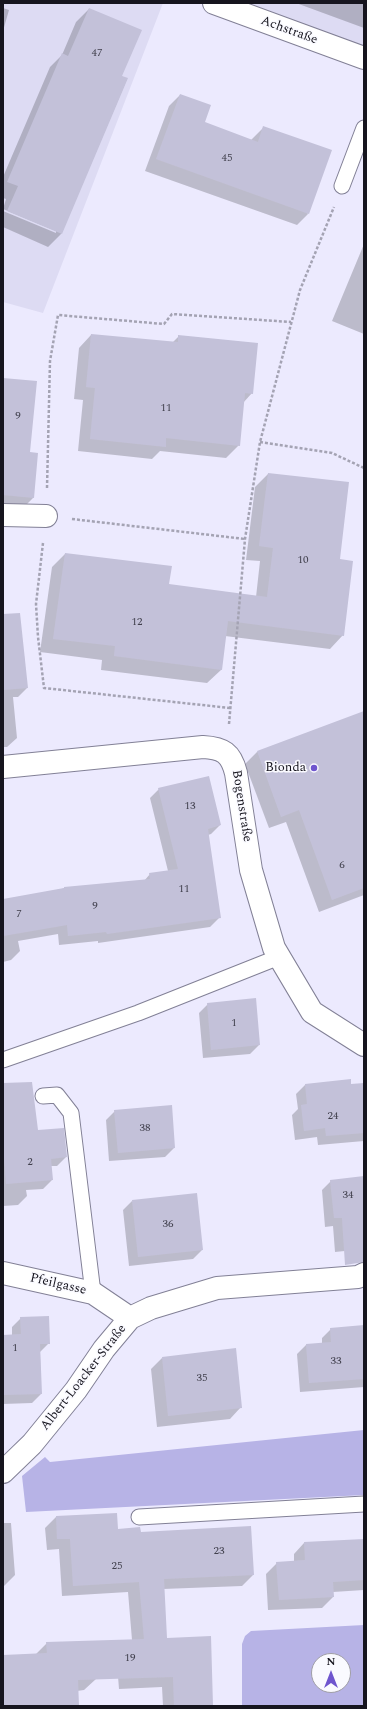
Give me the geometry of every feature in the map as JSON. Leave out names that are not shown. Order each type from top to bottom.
[{"type":"street","name":"Achstraße","points":[[214,3],[364,58]]},
{"type":"street","points":[[3,515],[46,516]]},
{"type":"street","name":"Bogenstraße","points":[[3,768],[203,747],[215,748],[227,753],[233,761],[236,772],[251,870],[274,948],[312,1012],[364,1045]]},
{"type":"street","name":"Pfeilgasse","points":[[3,1273],[93,1294],[130,1318]]},
{"type":"street","name":"Albert-Loacker-Straße","points":[[3,1472],[32,1444],[76,1390],[104,1349],[130,1318],[151,1308],[217,1288],[358,1277],[364,1274]]},
{"type":"lane","points":[[342,186],[364,128]]},
{"type":"lane","points":[[3,1060],[138,1013],[279,957]]},
{"type":"lane","points":[[43,1096],[57,1095],[71,1113],[93,1294]]},
{"type":"lane","points":[[139,1517],[364,1504]]},
{"type":"path","points":[[227,753],[245,538],[260,442],[300,290],[342,186]]},
{"type":"path","points":[[230,708],[44,688],[36,604],[46,516],[50,361],[58,315],[164,324],[172,314],[291,322]]},
{"type":"path","points":[[260,442],[332,453],[364,468]]},
{"type":"path","points":[[46,516],[245,538]]},
{"type":"shaded area","points":[[3,3],[163,3],[43,313],[3,302]]},
{"type":"shaded area","points":[[209,3],[364,3],[364,59]]},
{"type":"shaded area","points":[[364,1430],[364,1495],[26,1512],[22,1476],[45,1457],[50,1462]]},
{"type":"shaded area","points":[[364,1625],[364,1706],[242,1706],[242,1644],[245,1636],[251,1631]]},
{"type":"building","points":[[89,8],[142,30],[122,76],[128,78],[62,234],[7,211],[18,186],[7,182],[62,53],[68,56]]},
{"type":"building","points":[[180,94],[211,105],[205,122],[258,142],[263,126],[332,150],[309,214],[156,159]]},
{"type":"building","points":[[91,334],[178,342],[178,335],[258,343],[253,394],[245,393],[240,446],[166,438],[166,447],[90,439],[95,388],[86,387]]},
{"type":"building","points":[[3,378],[37,381],[30,452],[38,453],[34,498],[3,495]]},
{"type":"building","points":[[268,473],[349,482],[340,559],[353,561],[344,636],[228,621],[222,670],[114,656],[115,646],[53,639],[65,553],[172,566],[169,584],[267,597],[273,548],[259,546]]},
{"type":"building","points":[[20,613],[28,688],[3,690],[3,614]]},
{"type":"building","points":[[364,711],[364,888],[332,900],[299,810],[281,817],[257,751]]},
{"type":"building","points":[[209,776],[221,825],[208,829],[221,918],[107,934],[106,932],[68,936],[67,925],[3,936],[3,899],[64,887],[150,879],[149,873],[178,869],[158,788]]},
{"type":"building","points":[[256,998],[260,1045],[211,1050],[207,1003]]},
{"type":"building","points":[[351,1079],[351,1084],[364,1083],[364,1133],[326,1136],[325,1128],[304,1131],[301,1105],[307,1104],[305,1084]]},
{"type":"building","points":[[32,1082],[38,1130],[64,1128],[67,1157],[51,1159],[53,1180],[6,1184],[3,1144],[3,1083]]},
{"type":"building","points":[[172,1105],[175,1148],[118,1153],[114,1110]]},
{"type":"building","points":[[364,1176],[364,1262],[345,1265],[342,1218],[334,1218],[330,1180]]},
{"type":"building","points":[[197,1193],[203,1250],[138,1257],[132,1200]]},
{"type":"building","points":[[49,1316],[50,1344],[40,1344],[42,1394],[3,1395],[3,1335],[21,1334],[20,1317]]},
{"type":"building","points":[[364,1325],[364,1379],[309,1383],[306,1344],[331,1342],[330,1328]]},
{"type":"building","points":[[236,1348],[242,1408],[168,1416],[162,1357]]},
{"type":"building","points":[[117,1513],[118,1529],[140,1527],[141,1532],[251,1526],[254,1575],[164,1579],[167,1638],[211,1636],[213,1706],[174,1706],[173,1677],[78,1680],[79,1706],[3,1706],[3,1655],[47,1653],[46,1642],[144,1639],[139,1582],[73,1586],[70,1539],[57,1539],[56,1516]]},
{"type":"building","points":[[364,1539],[364,1580],[333,1582],[334,1597],[279,1600],[276,1562],[305,1560],[304,1542]]},
{"type":"place","name":"Bionda","points":[[314,768]]}]
